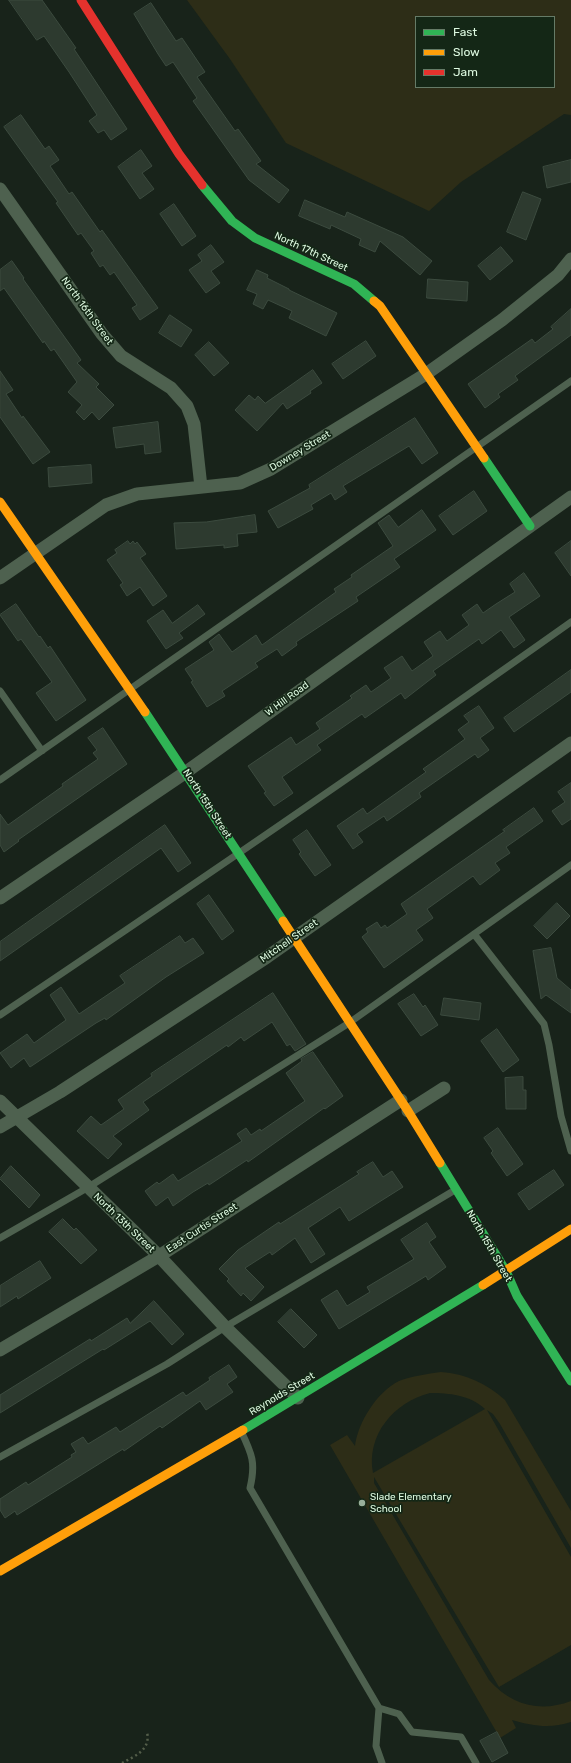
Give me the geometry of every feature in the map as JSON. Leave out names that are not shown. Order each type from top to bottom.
[{"type":"street","name":"North 17th Street","points":[[80,0],[179,154],[211,197],[232,221],[255,238],[354,284],[380,306],[530,526]]},
{"type":"street","name":"North 16th Street","points":[[0,190],[102,334],[121,356],[172,388],[187,406],[194,424],[201,487]]},
{"type":"street","name":"Downey Street","points":[[0,578],[106,505],[136,494],[240,483],[271,469],[426,374],[502,320],[558,275],[571,259]]},
{"type":"street","name":"W Hill Road","points":[[0,898],[186,772],[571,497]]},
{"type":"street","name":"North 15th Street","points":[[0,502],[186,772],[349,1023],[405,1106],[506,1271],[517,1296],[571,1381]]},
{"type":"street","name":"Mitchell Street","points":[[0,1127],[66,1087],[294,938],[571,743]]},
{"type":"street","points":[[405,1106],[444,1088]]},
{"type":"street","name":"North 13th Street","points":[[0,1101],[87,1188],[159,1256],[225,1326],[298,1398]]},
{"type":"street","name":"East Curtis Street","points":[[0,1350],[159,1256],[405,1106]]},
{"type":"street","name":"Reynolds Street","points":[[0,1571],[298,1398],[506,1271],[571,1229]]},
{"type":"lane","points":[[0,780],[571,381]]},
{"type":"lane","points":[[0,1015],[240,854],[394,748],[571,622]]},
{"type":"lane","points":[[0,691],[42,751]]},
{"type":"lane","points":[[0,1238],[87,1188],[349,1023],[571,865]]},
{"type":"lane","points":[[474,934],[544,1024],[561,1116],[571,1151]]},
{"type":"lane","points":[[0,1457],[167,1364],[225,1326],[457,1189]]},
{"type":"lane","points":[[241,1431],[251,1452],[254,1471],[250,1488],[379,1708],[376,1746],[382,1763]]},
{"type":"lane","points":[[379,1708],[399,1714],[412,1732],[461,1737],[476,1763]]},
{"type":"path","points":[[122,1763],[145,1748],[148,1743],[147,1732]]},
{"type":"shaded area","points":[[187,0],[571,0],[571,115],[564,114],[461,182],[429,211],[286,143],[230,59]]},
{"type":"shaded area","points":[[441,1372],[459,1375],[475,1380],[505,1400],[571,1511],[571,1548],[500,1424],[493,1414],[487,1410],[571,1557],[571,1645],[499,1687],[374,1477],[374,1483],[489,1680],[507,1696],[516,1701],[527,1704],[548,1706],[559,1705],[571,1701],[571,1722],[542,1726],[512,1720],[516,1728],[500,1738],[330,1445],[347,1435],[355,1446],[364,1418],[376,1400],[391,1386],[399,1381],[414,1376]],"holes":[[[430,1393],[452,1394],[466,1398],[479,1404],[485,1409],[373,1473],[372,1459],[374,1446],[378,1433],[385,1422],[394,1412],[417,1397]]]},
{"type":"building","points":[[9,0],[42,0],[76,48],[74,49],[127,129],[111,140],[104,130],[98,133],[89,121],[97,115],[69,72],[44,36],[37,40]]},
{"type":"building","points":[[151,3],[176,41],[182,38],[205,72],[197,77],[235,131],[238,129],[261,161],[256,164],[289,190],[279,203],[249,180],[193,101],[197,98],[173,62],[166,66],[158,54],[134,14]]},
{"type":"building","points":[[21,115],[45,149],[49,146],[59,160],[50,166],[69,194],[72,192],[100,232],[102,230],[158,308],[140,320],[132,308],[137,305],[114,272],[110,275],[103,265],[100,267],[91,253],[94,251],[81,233],[78,235],[56,203],[58,202],[4,127]]},
{"type":"building","points":[[141,150],[152,166],[142,173],[154,189],[140,199],[118,167]]},
{"type":"building","points":[[571,160],[571,182],[547,188],[543,167]]},
{"type":"building","points":[[523,192],[541,199],[526,240],[507,232]]},
{"type":"building","points":[[305,200],[345,217],[347,212],[403,237],[432,261],[420,275],[380,241],[375,252],[359,245],[361,239],[331,225],[330,229],[299,216]]},
{"type":"building","points":[[174,204],[196,236],[182,246],[160,214]]},
{"type":"building","points":[[211,245],[224,262],[211,271],[220,283],[206,293],[189,270],[202,261],[198,255]]},
{"type":"building","points":[[501,247],[513,261],[490,280],[478,266]]},
{"type":"building","points":[[12,261],[24,278],[23,279],[81,360],[77,363],[99,384],[96,387],[114,405],[99,420],[92,412],[84,420],[76,412],[82,405],[68,392],[77,382],[54,349],[51,351],[44,341],[43,343],[4,288],[0,291],[0,270]]},
{"type":"building","points":[[257,270],[268,275],[267,278],[289,290],[337,313],[326,336],[289,318],[292,311],[268,300],[263,309],[253,304],[257,294],[247,290]]},
{"type":"building","points":[[428,279],[468,282],[467,301],[427,298]]},
{"type":"building","points":[[571,309],[571,335],[515,376],[518,380],[498,394],[500,397],[485,408],[468,384],[532,339],[535,343],[553,329],[551,327]]},
{"type":"building","points":[[170,315],[192,330],[181,347],[159,333]]},
{"type":"building","points":[[366,341],[376,356],[343,379],[332,364]]},
{"type":"building","points":[[209,342],[229,363],[214,376],[195,355]]},
{"type":"building","points":[[313,370],[322,383],[310,391],[311,393],[287,409],[283,403],[257,431],[235,410],[249,395],[255,400],[258,396],[265,403]]},
{"type":"building","points":[[0,371],[13,390],[6,394],[22,418],[23,416],[50,452],[33,464],[0,417]]},
{"type":"building","points":[[415,418],[438,453],[422,464],[409,446],[343,486],[347,492],[335,500],[331,493],[311,505],[313,509],[278,528],[268,511],[310,488],[309,485]]},
{"type":"building","points":[[158,422],[161,452],[145,454],[144,444],[116,448],[113,428]]},
{"type":"building","points":[[91,465],[92,483],[49,487],[48,468]]},
{"type":"building","points":[[474,491],[487,511],[453,535],[439,516]]},
{"type":"building","points":[[422,510],[436,530],[394,559],[400,567],[356,597],[358,601],[296,642],[297,645],[282,656],[277,649],[255,663],[258,667],[222,691],[225,696],[207,707],[191,682],[193,681],[185,669],[214,650],[209,642],[219,634],[232,652],[256,635],[262,645],[336,592],[334,589],[352,577],[351,575],[393,546],[378,523],[389,515],[398,527]]},
{"type":"building","points":[[255,515],[257,532],[237,534],[238,546],[224,548],[224,545],[176,549],[174,523],[206,522]]},
{"type":"building","points":[[128,541],[130,544],[133,541],[135,544],[137,542],[146,554],[140,558],[167,596],[153,606],[140,587],[127,596],[120,585],[123,583],[107,560],[117,553],[115,550]]},
{"type":"building","points":[[571,541],[571,576],[555,553]]},
{"type":"building","points":[[524,573],[540,596],[509,617],[525,640],[514,648],[501,630],[482,644],[479,639],[433,671],[436,675],[405,699],[401,693],[365,718],[362,714],[317,745],[321,750],[282,777],[293,793],[274,806],[264,793],[266,792],[248,766],[291,737],[296,745],[320,729],[316,723],[352,698],[350,696],[366,685],[371,692],[391,678],[384,668],[402,656],[412,671],[433,656],[424,642],[440,631],[447,641],[469,625],[462,615],[477,604],[483,613],[515,592],[510,584]]},
{"type":"building","points":[[16,604],[39,637],[40,636],[48,648],[50,646],[86,700],[56,721],[36,693],[52,682],[21,639],[18,641],[0,615]]},
{"type":"building","points":[[198,605],[205,614],[179,633],[183,638],[166,649],[147,621],[163,610],[172,623]]},
{"type":"building","points":[[571,670],[571,692],[514,732],[504,718]]},
{"type":"building","points":[[479,706],[494,728],[480,738],[489,750],[478,758],[475,754],[419,793],[421,797],[387,821],[384,816],[357,834],[363,842],[353,849],[337,826],[363,808],[367,814],[426,772],[423,769],[465,739],[458,730],[469,722],[464,716]]},
{"type":"building","points":[[103,728],[127,764],[18,840],[19,841],[4,852],[0,845],[0,814],[8,825],[98,759],[93,753],[97,750],[88,738]]},
{"type":"building","points":[[571,783],[571,819],[562,825],[552,811],[565,802],[558,792]]},
{"type":"building","points":[[534,808],[543,821],[506,847],[510,853],[495,863],[500,870],[480,885],[473,876],[427,909],[433,918],[416,930],[423,940],[384,968],[362,937],[368,932],[366,929],[377,922],[381,928],[385,925],[387,928],[407,914],[401,904],[505,831],[503,830]]},
{"type":"building","points":[[165,825],[191,863],[178,872],[161,848],[0,961],[0,942]]},
{"type":"building","points":[[307,830],[331,865],[315,876],[299,854],[301,852],[293,840]]},
{"type":"building","points":[[209,895],[234,931],[222,940],[197,904]]},
{"type":"building","points":[[557,903],[570,916],[547,939],[534,926]]},
{"type":"building","points":[[180,936],[185,943],[193,938],[204,953],[166,977],[106,1020],[105,1018],[96,1023],[30,1067],[24,1058],[11,1068],[0,1053],[27,1034],[34,1043],[66,1020],[50,995],[61,987],[79,1014],[125,983],[120,976]]},
{"type":"building","points":[[551,948],[557,978],[571,990],[571,1013],[546,995],[541,999],[533,951]]},
{"type":"building","points":[[273,993],[306,1044],[295,1051],[290,1044],[287,1046],[272,1022],[244,1041],[241,1037],[228,1047],[227,1045],[143,1102],[149,1110],[113,1136],[122,1144],[108,1159],[77,1131],[91,1116],[101,1125],[124,1109],[118,1100],[152,1076],[151,1074]]},
{"type":"building","points":[[414,994],[423,1007],[425,1005],[438,1025],[421,1036],[398,1004]]},
{"type":"building","points":[[444,998],[481,1003],[479,1020],[441,1015]]},
{"type":"building","points":[[497,1029],[519,1060],[503,1072],[481,1041]]},
{"type":"building","points":[[313,1052],[343,1096],[248,1162],[247,1160],[209,1185],[208,1183],[173,1206],[168,1197],[156,1206],[145,1191],[157,1182],[159,1184],[173,1174],[178,1181],[242,1141],[237,1134],[246,1128],[251,1135],[260,1129],[261,1131],[305,1101],[286,1073],[302,1061],[301,1059]]},
{"type":"building","points":[[523,1077],[523,1090],[526,1090],[526,1109],[506,1109],[505,1078]]},
{"type":"building","points":[[498,1128],[523,1164],[507,1176],[491,1153],[493,1151],[484,1138]]},
{"type":"building","points":[[373,1162],[383,1177],[392,1171],[403,1187],[349,1221],[340,1207],[308,1228],[325,1254],[311,1263],[295,1238],[272,1255],[270,1252],[245,1268],[264,1287],[251,1301],[243,1293],[241,1296],[227,1281],[229,1279],[219,1269],[238,1250],[279,1222],[280,1224],[359,1174],[357,1172]]},
{"type":"building","points":[[11,1166],[40,1195],[29,1208],[0,1179]]},
{"type":"building","points":[[554,1170],[564,1185],[529,1210],[518,1194]]},
{"type":"building","points":[[63,1219],[74,1230],[76,1228],[97,1250],[81,1264],[49,1232]]},
{"type":"building","points":[[427,1223],[436,1237],[429,1242],[446,1267],[428,1280],[426,1276],[339,1329],[321,1300],[337,1290],[347,1306],[370,1292],[367,1287],[414,1259],[401,1240]]},
{"type":"building","points":[[40,1261],[51,1278],[18,1299],[17,1296],[0,1307],[0,1286]]},
{"type":"building","points":[[154,1301],[184,1334],[172,1345],[150,1321],[0,1413],[0,1395],[90,1339],[91,1341],[127,1318],[130,1323]]},
{"type":"building","points":[[291,1309],[317,1335],[304,1348],[278,1322]]},
{"type":"building","points":[[229,1365],[237,1377],[227,1384],[233,1392],[206,1410],[200,1401],[162,1428],[160,1426],[124,1451],[123,1449],[17,1515],[15,1511],[5,1518],[0,1510],[0,1499],[26,1482],[28,1485],[72,1457],[71,1455],[76,1452],[71,1444],[83,1437],[88,1444],[116,1427],[120,1432],[183,1392],[186,1396]]},
{"type":"building","points":[[497,1732],[508,1753],[492,1762],[480,1741]]},
{"type":"traffic: fast","points":[[202,185],[232,221],[255,238],[354,284],[374,301]]},
{"type":"traffic: fast","points":[[484,458],[530,526]]},
{"type":"traffic: fast","points":[[145,712],[283,921]]},
{"type":"traffic: fast","points":[[440,1163],[506,1271],[517,1296],[571,1381]]},
{"type":"traffic: fast","points":[[243,1430],[483,1285]]},
{"type":"traffic: slow","points":[[374,301],[380,306],[484,458]]},
{"type":"traffic: slow","points":[[0,502],[145,712]]},
{"type":"traffic: slow","points":[[283,921],[408,1111],[440,1163]]},
{"type":"traffic: slow","points":[[483,1285],[571,1229]]},
{"type":"traffic: slow","points":[[0,1571],[243,1430]]},
{"type":"traffic: jam","points":[[81,0],[179,154],[202,185]]},
{"type":"place","name":"Slade Elementary School","points":[[362,1503]]}]
